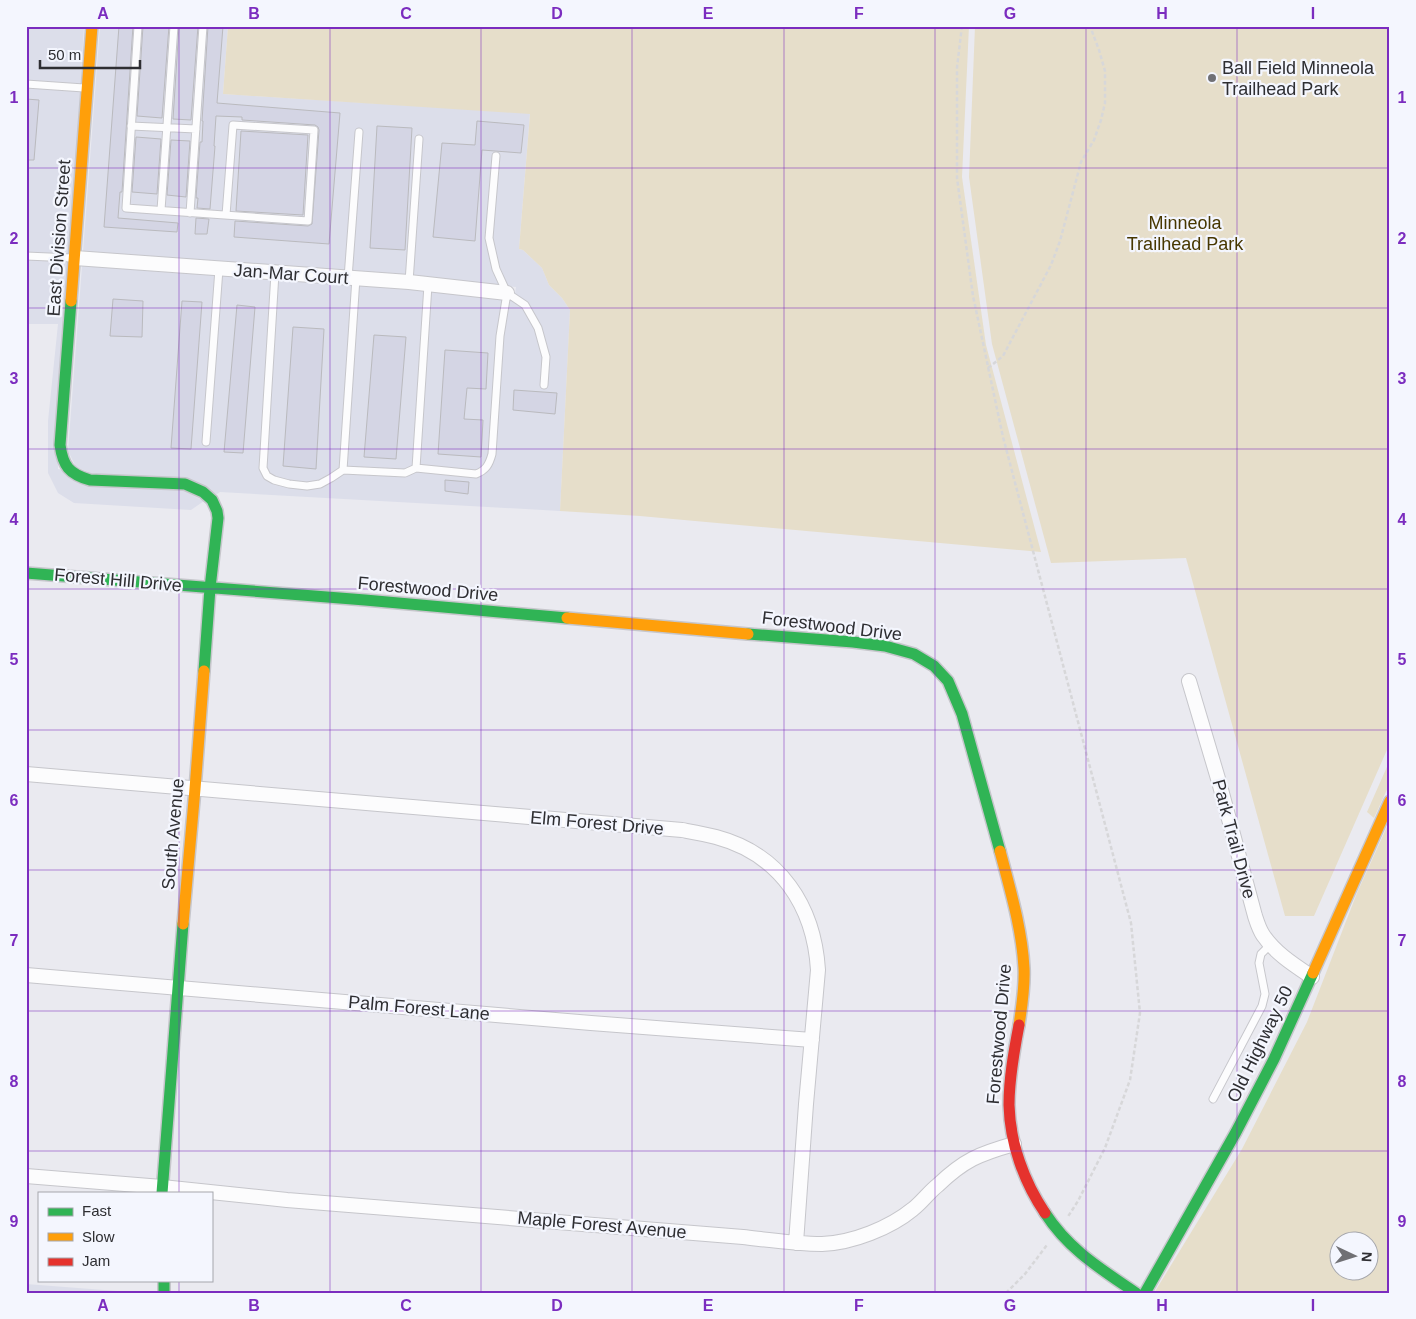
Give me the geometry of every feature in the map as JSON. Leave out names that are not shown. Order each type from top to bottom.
[{"type":"street","name":"East Division Street","points":[[92,26],[60,445],[61,453],[65,465],[70,472],[90,480],[186,484],[196,487]]},
{"type":"street","name":"Jan-Mar Court","points":[[75,258],[409,282],[508,293]]},
{"type":"street","name":"South Avenue","points":[[162,1190],[210,588],[218,518],[217,508],[212,499],[196,487]]},
{"type":"street","name":"Forest Hill Drive","points":[[26,573],[210,588]]},
{"type":"street","name":"Forestwood Drive","points":[[210,588],[687,629],[840,640],[908,652],[924,658],[935,665],[954,693],[964,721],[1018,922],[1023,955],[1024,979],[1021,1015],[1011,1066],[1009,1122],[1014,1144],[1026,1178],[1036,1198],[1058,1231],[1081,1254],[1136,1293]]},
{"type":"street","name":"Park Trail Drive","points":[[1189,681],[1219,782],[1255,916],[1262,933],[1285,958],[1312,977]]},
{"type":"street","name":"Elm Forest Drive","points":[[26,774],[682,830],[716,837],[740,846],[760,857],[791,888],[804,908],[812,928],[817,950],[818,970],[796,1243]]},
{"type":"street","name":"Old Highway 50","points":[[1145,1293],[1236,1132],[1274,1059],[1390,801]]},
{"type":"street","name":"Palm Forest Lane","points":[[26,975],[812,1040]]},
{"type":"street","name":"Maple Forest Avenue","points":[[212,1194],[824,1244],[842,1242],[875,1232],[894,1223],[915,1208],[959,1166],[972,1158],[1014,1144]]},
{"type":"street","points":[[26,1176],[162,1190]]},
{"type":"street","name":"Maple Forest Avenue","points":[[162,1190],[187,1192]]},
{"type":"lane","points":[[138,26],[126,208],[308,221],[314,130],[233,125],[226,215]]},
{"type":"lane","points":[[161,210],[174,26]]},
{"type":"lane","points":[[190,213],[202,26]]},
{"type":"lane","points":[[26,84],[87,88]]},
{"type":"lane","points":[[131,126],[196,129]]},
{"type":"lane","points":[[343,470],[359,132]]},
{"type":"lane","points":[[409,282],[419,139]]},
{"type":"lane","points":[[496,156],[489,238],[496,269],[508,293],[525,305],[538,328],[546,357],[544,385]]},
{"type":"lane","points":[[26,256],[75,258]]},
{"type":"lane","points":[[206,442],[219,269]]},
{"type":"lane","points":[[275,272],[263,468],[267,476],[274,480],[307,486],[320,484],[343,470],[405,473],[416,468],[476,474],[489,465],[492,454],[500,336],[508,293]]},
{"type":"lane","points":[[416,468],[428,285]]},
{"type":"lane","points":[[1213,1099],[1262,1006],[1265,994],[1258,963],[1261,954],[1271,944]]},
{"type":"path","points":[[962,26],[957,66],[957,178],[973,296],[1003,437],[1131,923],[1140,1013],[1130,1080],[1105,1148],[1078,1201],[1058,1231],[1025,1274],[1006,1293]]},
{"type":"path","points":[[988,368],[1002,356],[1051,266],[1060,241],[1081,162],[1094,140],[1101,120],[1105,103],[1105,71],[1090,26]]},
{"type":"shaded area","points":[[26,26],[84,26],[58,469],[184,491],[204,501],[191,510],[74,503],[58,493],[48,473],[48,421],[58,324],[26,324]]},
{"type":"shaded area","points":[[100,26],[228,26],[223,94],[530,113],[519,249],[523,250],[542,268],[549,285],[562,298],[570,310],[560,511],[220,492],[217,494],[91,473],[76,467],[68,451],[82,266],[408,289],[514,301],[516,287],[83,252]]},
{"type":"shaded area","points":[[26,1284],[143,1293],[26,1293]]},
{"type":"green space","points":[[228,26],[969,26],[962,177],[986,345],[1041,552],[640,516],[560,511],[570,310],[562,298],[549,285],[542,268],[523,250],[519,249],[530,114],[223,94]]},
{"type":"green space","name":"Minneola Trailhead Park","points":[[975,26],[1390,26],[1390,743],[1314,916],[1285,916],[1186,558],[1051,563],[992,344],[969,177]]},
{"type":"green space","points":[[1390,760],[1390,783],[1374,818],[1367,812]]},
{"type":"green space","points":[[1390,820],[1390,1293],[1154,1293],[1242,1149],[1307,1022],[1357,893]]},
{"type":"building","points":[[119,26],[133,26],[122,192],[120,192],[118,218],[178,223],[177,232],[104,227]]},
{"type":"building","points":[[143,26],[169,26],[162,118],[137,116]]},
{"type":"building","points":[[179,26],[198,26],[191,120],[173,119]]},
{"type":"building","points":[[208,26],[223,26],[217,103],[340,113],[329,244],[234,237],[235,221],[308,226],[312,224],[319,130],[315,125],[242,120],[242,117],[216,116],[210,209],[197,208],[198,198],[196,198],[200,142],[202,142]]},
{"type":"building","points":[[26,99],[39,100],[34,160],[26,160]]},
{"type":"building","points":[[477,121],[524,125],[521,153],[482,150],[475,241],[433,237],[442,143],[475,145]]},
{"type":"building","points":[[377,126],[412,128],[405,250],[370,248]]},
{"type":"building","points":[[241,131],[308,135],[303,215],[236,211]]},
{"type":"building","points":[[136,137],[161,139],[157,194],[132,192]]},
{"type":"building","points":[[171,140],[190,141],[186,197],[167,195]]},
{"type":"building","points":[[196,218],[209,219],[207,234],[195,234]]},
{"type":"building","points":[[113,299],[143,301],[142,337],[110,336]]},
{"type":"building","points":[[182,301],[202,302],[191,449],[171,448]]},
{"type":"building","points":[[237,305],[255,307],[243,453],[224,452]]},
{"type":"building","points":[[293,327],[324,329],[316,469],[283,466]]},
{"type":"building","points":[[374,335],[406,337],[396,459],[364,457]]},
{"type":"building","points":[[445,350],[488,353],[486,389],[467,388],[464,419],[483,420],[481,457],[438,454]]},
{"type":"building","points":[[514,390],[557,393],[555,414],[513,410]]},
{"type":"building","points":[[445,480],[469,482],[468,494],[445,491]]},
{"type":"traffic: fast","points":[[71,301],[60,445],[65,464],[72,472],[90,480],[185,484],[203,492],[212,500],[217,511],[218,518],[210,588],[204,671]]},
{"type":"traffic: fast","points":[[26,573],[567,618]]},
{"type":"traffic: fast","points":[[748,634],[885,646],[914,654],[934,666],[948,681],[962,714],[1000,851]]},
{"type":"traffic: fast","points":[[162,1192],[183,924]]},
{"type":"traffic: fast","points":[[1145,1293],[1236,1132],[1274,1059],[1313,973]]},
{"type":"traffic: fast","points":[[1045,1213],[1064,1238],[1086,1258],[1136,1293]]},
{"type":"traffic: fast","points":[[164,1282],[164,1293]]},
{"type":"traffic: slow","points":[[71,301],[92,26]]},
{"type":"traffic: slow","points":[[567,618],[748,634]]},
{"type":"traffic: slow","points":[[183,924],[204,671]]},
{"type":"traffic: slow","points":[[1313,973],[1390,801]]},
{"type":"traffic: slow","points":[[1000,851],[1015,909],[1023,953],[1024,982],[1019,1025]]},
{"type":"traffic: jam","points":[[1019,1025],[1010,1085],[1009,1105],[1012,1134],[1025,1175],[1045,1213]]},
{"type":"place","name":"Ball Field Minneola Trailhead Park","points":[[1212,78]]}]
